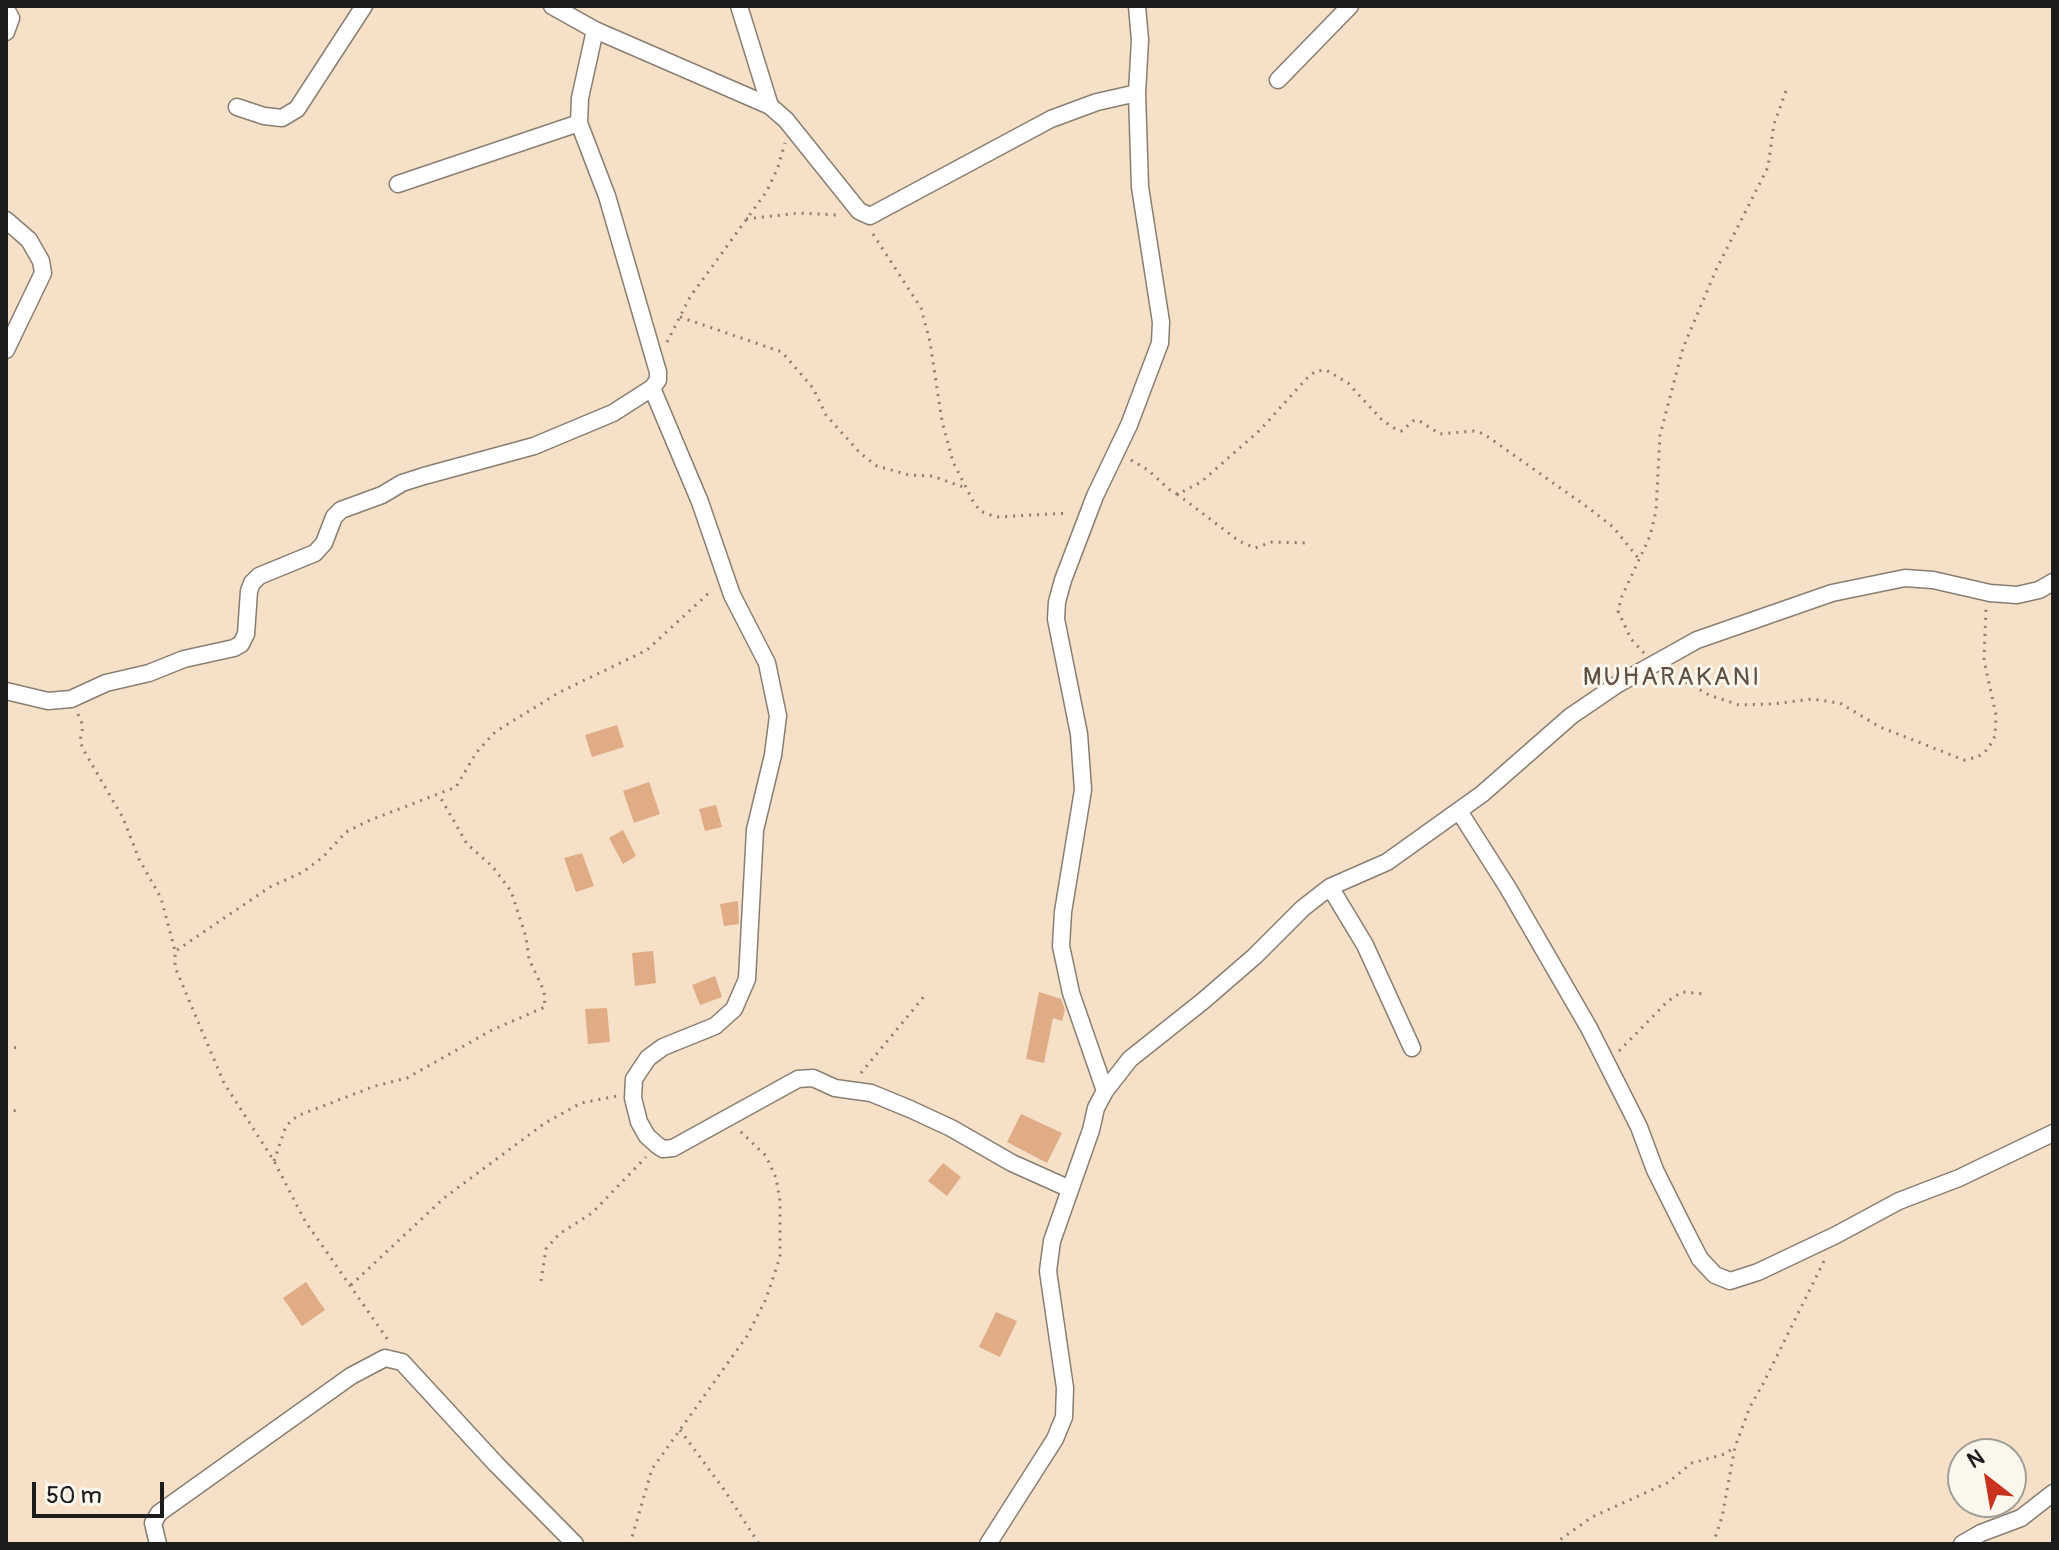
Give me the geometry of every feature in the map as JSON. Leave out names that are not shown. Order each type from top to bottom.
[{"type":"street","points":[[237,107],[282,118],[297,109],[364,6]]},
{"type":"street","points":[[552,6],[595,30],[770,106],[786,120],[866,216],[1051,119],[1097,102],[1137,93]]},
{"type":"street","points":[[739,6],[770,106]]},
{"type":"street","points":[[1105,1091],[1071,993],[1061,946],[1063,912],[1083,790],[1079,734],[1056,619],[1057,602],[1089,512],[1117,453],[1160,343],[1161,322],[1140,187],[1137,93],[1140,40],[1137,6]]},
{"type":"street","points":[[1278,80],[1350,6]]},
{"type":"street","points":[[6,9],[11,18],[6,32]]},
{"type":"street","points":[[595,30],[580,98],[579,123],[607,196],[655,380],[726,576],[745,623],[767,663],[778,716],[773,755],[755,830],[747,979],[734,1009],[715,1026],[663,1047],[648,1058],[634,1079],[633,1098],[639,1122],[657,1145],[663,1149],[673,1148],[798,1079],[813,1078],[845,1091],[871,1093],[910,1109],[1012,1163],[1070,1189]]},
{"type":"street","points":[[398,184],[579,123]]},
{"type":"street","points":[[6,220],[29,240],[41,261],[43,273],[6,350]]},
{"type":"street","points":[[6,691],[48,701],[71,699],[106,683],[149,673],[184,659],[225,652],[241,644],[246,634],[252,583],[259,576],[315,553],[324,543],[334,517],[348,506],[382,495],[402,483],[534,446],[613,413],[642,397],[655,380]]},
{"type":"street","points":[[988,1544],[1055,1439],[1064,1417],[1065,1388],[1048,1271],[1052,1241],[1096,1108],[1130,1059],[1203,1001],[1255,956],[1303,908],[1330,887],[1387,862],[1459,811],[1571,716],[1654,663],[1697,640],[1832,593],[1905,578],[2017,595],[2039,590],[2053,582]]},
{"type":"street","points":[[1459,811],[1508,888],[1604,1057],[1639,1127],[1669,1200],[1700,1259],[1715,1275],[1730,1281],[1758,1272],[1899,1201],[1959,1178],[2053,1133]]},
{"type":"street","points":[[1330,887],[1365,945],[1412,1048]]},
{"type":"street","points":[[158,1544],[153,1523],[159,1513],[361,1370],[385,1358],[402,1362],[575,1544]]},
{"type":"street","points":[[1962,1544],[1981,1533],[2021,1518],[2053,1493]]},
{"type":"path","points":[[1786,91],[1774,124],[1768,167],[1716,270],[1683,348],[1660,435],[1656,511],[1650,536],[1618,611],[1631,639],[1654,663],[1709,695],[1739,705],[1812,699],[1840,703],[1880,727],[1964,760],[1978,757],[1988,749],[1995,736],[1996,715],[1984,660],[1986,592]]},
{"type":"path","points":[[655,380],[668,340],[690,297],[767,191],[784,145],[786,120]]},
{"type":"path","points":[[744,219],[799,213],[866,216],[921,308],[930,342],[942,421],[953,462],[980,511],[996,517],[1017,518],[1089,512]]},
{"type":"path","points":[[680,317],[782,352],[813,388],[826,415],[860,453],[877,466],[909,475],[932,476],[966,488]]},
{"type":"path","points":[[1177,494],[1201,482],[1260,430],[1308,377],[1316,371],[1326,370],[1348,383],[1382,420],[1397,430],[1402,431],[1418,420],[1440,434],[1474,431],[1484,434],[1613,527],[1639,560]]},
{"type":"path","points":[[1117,453],[1148,470],[1239,541],[1255,548],[1272,542],[1309,543]]},
{"type":"path","points":[[175,951],[270,887],[303,872],[323,857],[346,832],[456,787],[476,753],[495,732],[558,693],[647,650],[726,576]]},
{"type":"path","points":[[71,699],[83,726],[80,741],[83,749],[123,818],[139,859],[161,898],[175,951],[175,967],[224,1083],[274,1161],[305,1221],[402,1362]]},
{"type":"path","points":[[274,1161],[286,1126],[297,1116],[375,1086],[407,1078],[492,1030],[545,1007],[544,991],[529,959],[526,937],[511,891],[492,866],[467,844],[439,794]]},
{"type":"path","points":[[1604,1057],[1622,1049],[1668,1001],[1682,992],[1705,994]]},
{"type":"path","points":[[845,1091],[926,994]]},
{"type":"path","points":[[6,1047],[21,1048]]},
{"type":"path","points":[[351,1285],[444,1198],[545,1123],[581,1103],[615,1096],[633,1098]]},
{"type":"path","points":[[6,1113],[17,1110]]},
{"type":"path","points":[[630,1544],[652,1469],[747,1336],[766,1299],[780,1257],[780,1201],[776,1178],[766,1156],[729,1119]]},
{"type":"path","points":[[541,1281],[546,1249],[559,1234],[592,1213],[657,1145]]},
{"type":"path","points":[[1713,1544],[1722,1517],[1735,1447],[1750,1407],[1836,1235]]},
{"type":"path","points":[[680,1430],[759,1544]]},
{"type":"path","points":[[1554,1544],[1592,1517],[1667,1483],[1692,1463],[1725,1454],[1735,1447]]},
{"type":"building","points":[[617,725],[624,747],[592,757],[585,735]]},
{"type":"building","points":[[649,782],[660,814],[634,823],[623,791]]},
{"type":"building","points":[[716,805],[722,827],[705,831],[699,809]]},
{"type":"building","points":[[623,830],[636,856],[623,864],[609,838]]},
{"type":"building","points":[[582,853],[594,886],[576,892],[564,858]]},
{"type":"building","points":[[738,901],[739,924],[724,926],[720,904]]},
{"type":"building","points":[[653,951],[656,983],[635,986],[632,953]]},
{"type":"building","points":[[715,976],[722,997],[700,1005],[692,985]]},
{"type":"building","points":[[1039,992],[1061,999],[1065,1010],[1062,1021],[1053,1018],[1044,1063],[1026,1059]]},
{"type":"building","points":[[607,1008],[610,1042],[588,1044],[585,1009]]},
{"type":"building","points":[[1021,1114],[1062,1133],[1047,1163],[1007,1142]]},
{"type":"building","points":[[943,1163],[961,1177],[947,1196],[928,1181]]},
{"type":"building","points":[[306,1282],[325,1310],[302,1326],[283,1298]]},
{"type":"building","points":[[996,1312],[1017,1321],[1000,1357],[979,1347]]},
{"type":"district","name":"MUHARAKANI","points":[[1672,678]]}]
